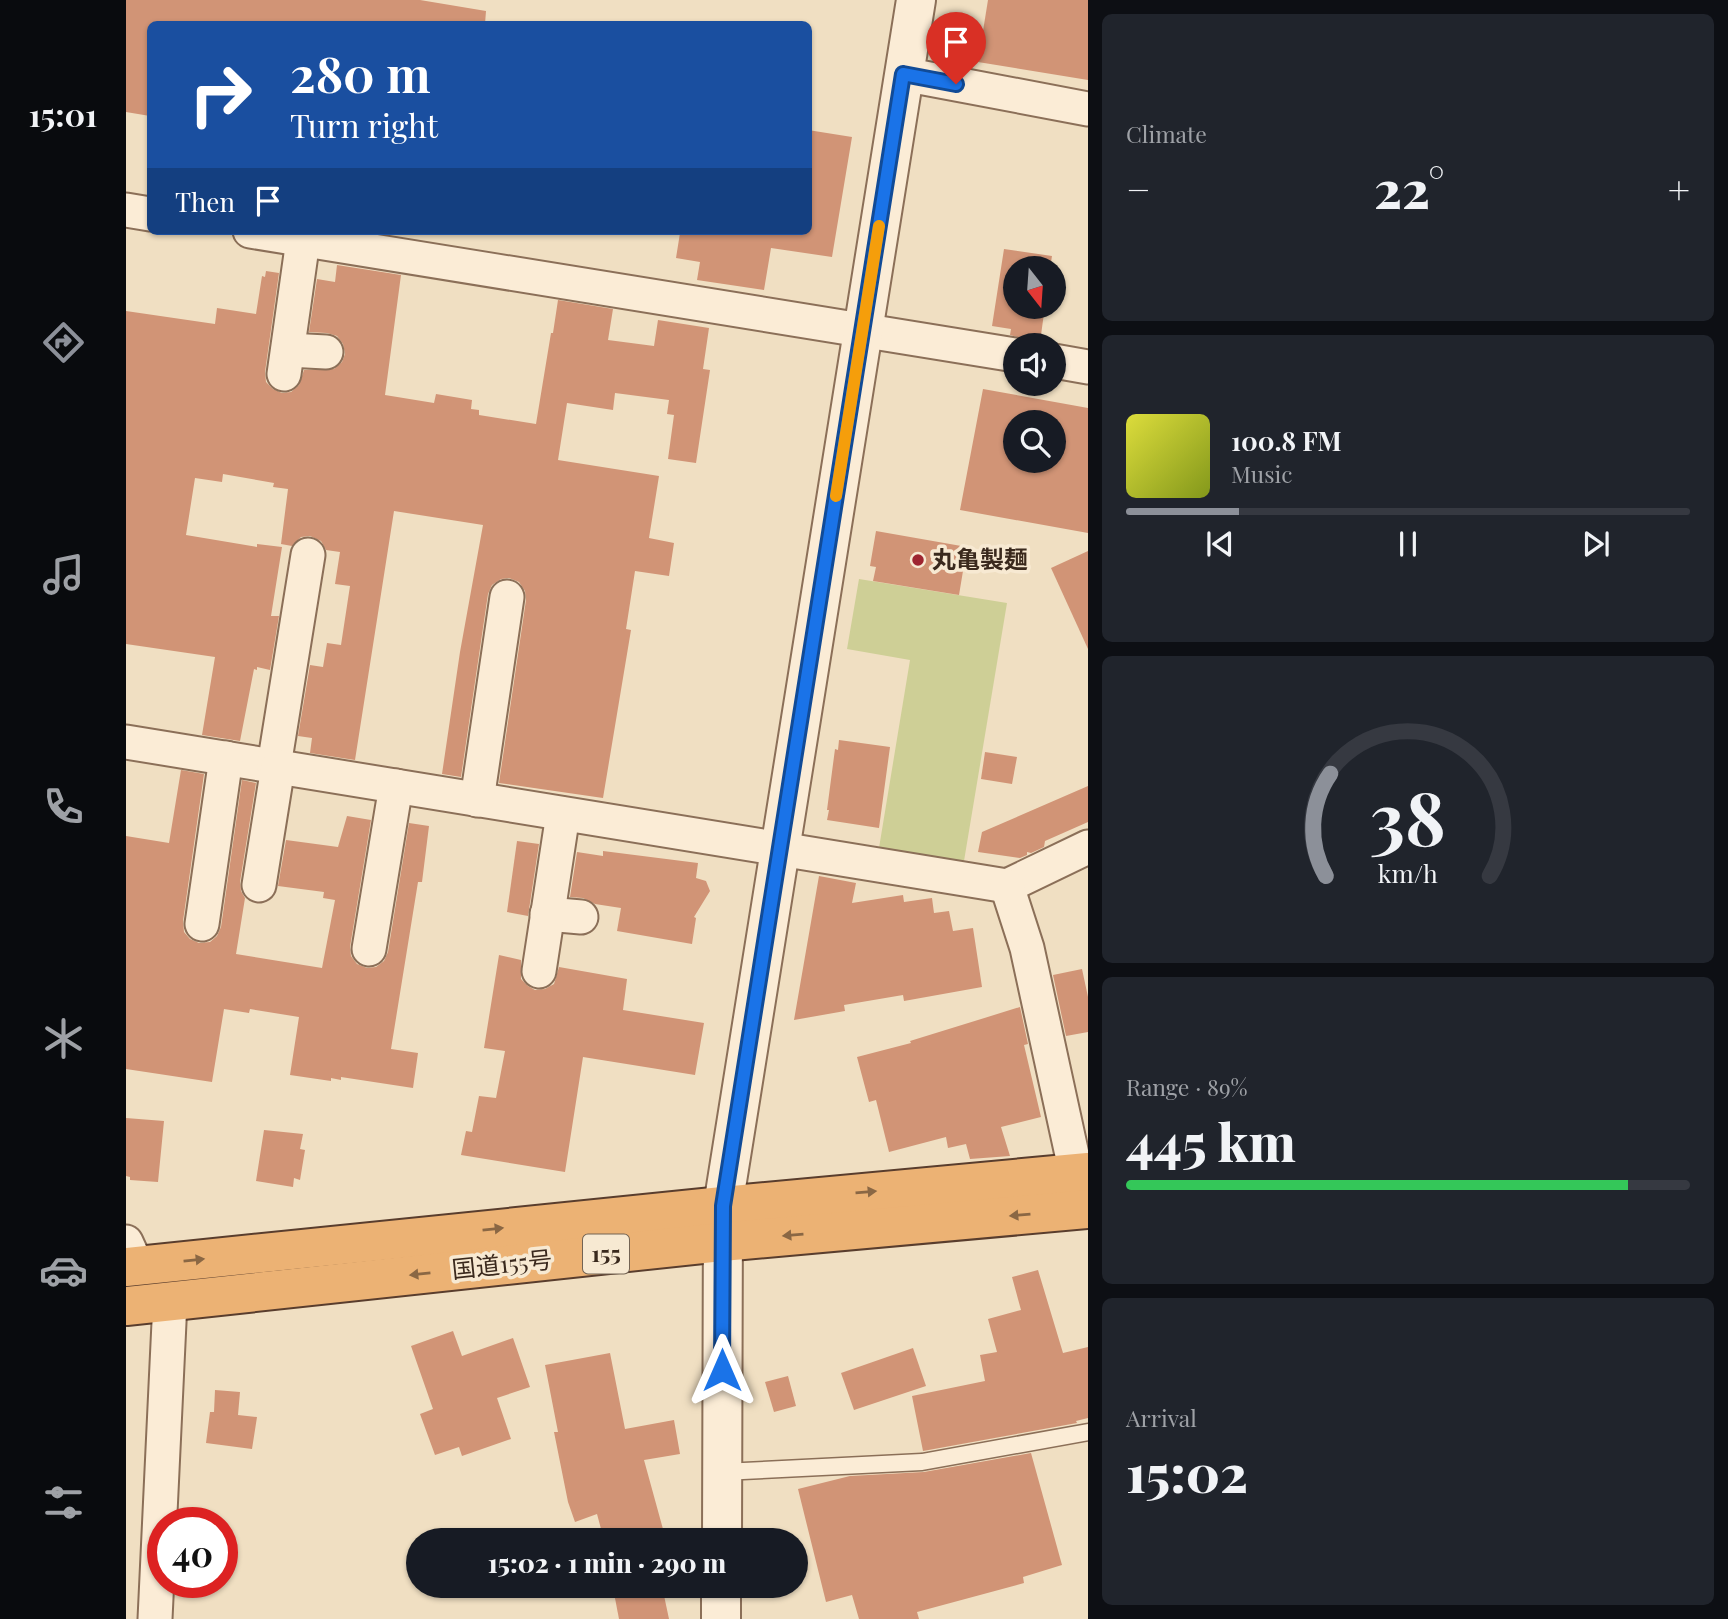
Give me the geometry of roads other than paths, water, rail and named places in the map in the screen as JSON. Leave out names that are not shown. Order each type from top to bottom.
[{"type":"highway","name":"国道155号","points":[[126,1306],[1082,1172]]},
{"type":"highway","name":"国道155号","points":[[130,1258],[722,1224],[1087,1213]]},
{"type":"street","points":[[722,1528],[722,1224],[916,0]]},
{"type":"street","points":[[903,74],[1087,109]]},
{"type":"street","points":[[126,210],[147,214]]},
{"type":"street","points":[[274,235],[1003,353]]},
{"type":"street","points":[[303,240],[286,362],[326,352]]},
{"type":"street","points":[[1066,363],[1087,367]]},
{"type":"street","points":[[259,885],[308,555]]},
{"type":"street","points":[[477,800],[507,597]]},
{"type":"street","points":[[126,742],[1007,886],[1087,848]]},
{"type":"street","points":[[202,924],[226,758]]},
{"type":"street","points":[[369,949],[396,786]]},
{"type":"street","points":[[539,971],[563,814]]},
{"type":"street","points":[[1007,886],[1027,948],[1082,1172]]},
{"type":"street","points":[[547,914],[581,917]]},
{"type":"street","points":[[155,1619],[170,1301]]},
{"type":"street","points":[[721,1598],[721,1619]]},
{"type":"lane","points":[[722,1472],[922,1462],[1087,1432]]},
{"type":"place","name":"丸亀製麺","points":[[918,560]]}]
